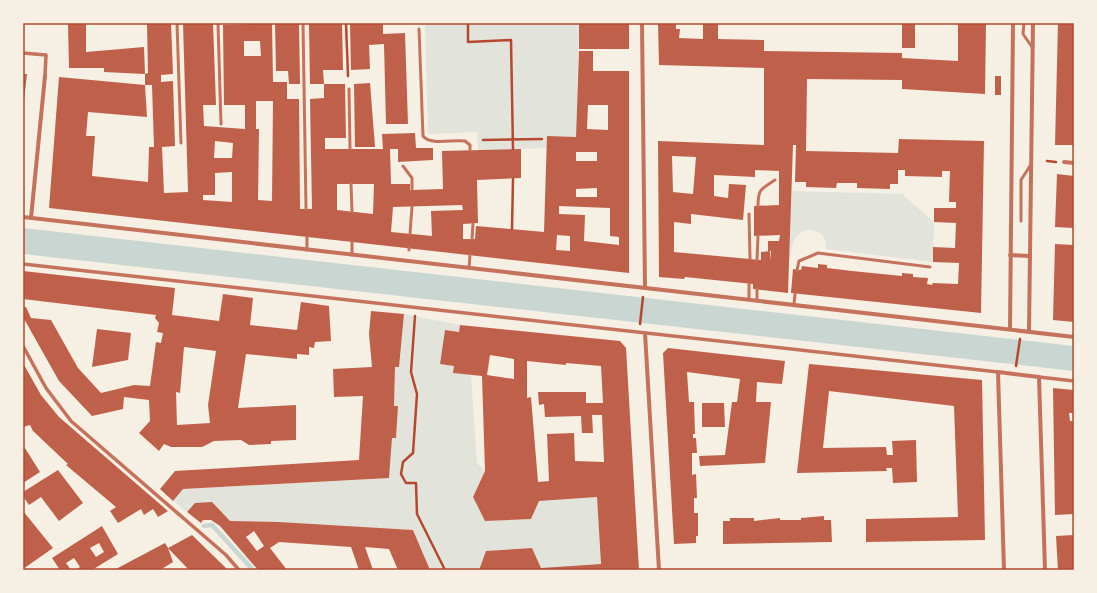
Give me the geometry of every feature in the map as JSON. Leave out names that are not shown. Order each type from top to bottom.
[{"type":"street","points":[[642,23],[645,288]]},
{"type":"street","points":[[1010,329],[1013,23]]},
{"type":"street","points":[[1029,331],[1033,23]]},
{"type":"street","points":[[23,53],[46,55],[31,218]]},
{"type":"street","points":[[1064,162],[1074,163]]},
{"type":"street","points":[[23,217],[1074,337]]},
{"type":"street","points":[[1010,255],[1029,256]]},
{"type":"street","points":[[23,264],[1074,381]]},
{"type":"street","points":[[646,333],[659,570]]},
{"type":"street","points":[[23,346],[46,388],[70,421],[226,555],[239,570]]},
{"type":"street","points":[[998,372],[1004,570]]},
{"type":"street","points":[[1039,377],[1045,570]]},
{"type":"lane","points":[[177,23],[181,143]]},
{"type":"lane","points":[[218,23],[221,124]]},
{"type":"lane","points":[[303,23],[306,209]]},
{"type":"lane","points":[[1024,23],[1023,34],[1032,47]]},
{"type":"lane","points":[[419,29],[423,136],[425,139],[432,141],[465,141],[470,145],[470,150]]},
{"type":"lane","points":[[348,89],[350,149]]},
{"type":"lane","points":[[403,166],[412,178],[412,190]]},
{"type":"lane","points":[[1021,221],[1021,180],[1030,166]]},
{"type":"lane","points":[[758,206],[758,195],[761,188],[775,180]]},
{"type":"lane","points":[[351,184],[352,212]]},
{"type":"lane","points":[[410,234],[412,207]]},
{"type":"lane","points":[[749,214],[750,259]]},
{"type":"lane","points":[[472,239],[473,224]]},
{"type":"lane","points":[[757,260],[758,236]]},
{"type":"lane","points":[[307,237],[307,250]]},
{"type":"lane","points":[[352,242],[352,255]]},
{"type":"lane","points":[[797,270],[799,261],[818,253],[930,266]]},
{"type":"lane","points":[[470,255],[470,268]]},
{"type":"lane","points":[[749,284],[749,299]]},
{"type":"lane","points":[[757,289],[757,300]]},
{"type":"lane","points":[[794,304],[795,294]]},
{"type":"path","points":[[346,23],[348,76]]},
{"type":"path","points":[[468,23],[468,42],[511,40],[513,149]]},
{"type":"path","points":[[483,140],[542,139]]},
{"type":"path","points":[[512,229],[514,179]]},
{"type":"path","points":[[640,324],[642,297]]},
{"type":"path","points":[[416,314],[411,372],[417,394],[413,453],[403,462],[401,474],[406,483],[416,483],[417,514],[445,570]]},
{"type":"path","points":[[1016,369],[1020,337]]},
{"type":"shaded area","points":[[411,23],[579,23],[576,137],[548,136],[547,148],[478,150],[477,132],[428,134],[425,24]]},
{"type":"shaded area","points":[[792,191],[902,194],[934,222],[933,262],[826,249],[824,238],[820,233],[810,229],[804,231],[796,237],[792,245],[789,262]]},
{"type":"shaded area","points":[[23,228],[1074,346],[1074,371],[23,254]]},
{"type":"shaded area","points":[[404,314],[460,325],[459,332],[445,330],[440,364],[454,366],[454,373],[471,375],[477,463],[485,471],[473,497],[485,521],[531,519],[539,501],[597,497],[601,564],[541,568],[531,548],[486,551],[479,570],[430,570],[413,530],[230,521],[212,503],[195,503],[187,512],[173,501],[183,489],[389,478],[392,438],[396,438],[398,406],[394,406],[395,367],[399,367]]},
{"type":"building","points":[[68,23],[86,23],[86,52],[144,47],[145,74],[104,72],[104,68],[69,68]]},
{"type":"building","points":[[147,23],[171,23],[173,74],[161,75],[161,82],[173,81],[175,146],[162,147],[164,193],[188,192],[183,23],[213,23],[216,105],[203,105],[204,126],[245,129],[245,105],[224,105],[223,25],[272,23],[273,82],[287,82],[287,99],[299,99],[300,209],[312,209],[310,99],[324,98],[324,84],[345,84],[346,138],[325,138],[325,149],[383,149],[382,134],[415,133],[416,148],[433,148],[433,160],[398,162],[398,149],[390,149],[391,184],[410,184],[410,190],[443,189],[442,151],[521,149],[521,178],[477,180],[478,223],[463,224],[463,239],[475,239],[476,226],[544,232],[547,136],[576,137],[579,51],[593,51],[593,71],[629,71],[629,273],[49,208],[59,77],[145,85],[145,74],[148,73]],"holes":[[[244,41],[260,41],[261,56],[244,56]],[[145,85],[152,85],[154,147],[149,147],[148,182],[92,176],[95,136],[86,136],[88,112],[147,117]],[[256,101],[273,101],[272,201],[258,200],[259,129],[256,129]],[[588,105],[608,105],[608,130],[587,129]],[[215,141],[233,143],[232,158],[214,158]],[[576,152],[597,152],[597,161],[576,161]],[[232,172],[232,202],[203,200],[203,195],[215,195],[215,173]],[[337,184],[374,184],[373,214],[337,210]],[[597,188],[597,197],[576,197],[576,189]],[[462,205],[463,210],[431,211],[432,236],[391,232],[393,207]],[[559,206],[610,208],[610,236],[619,237],[619,245],[584,241],[585,215],[559,214]],[[557,235],[570,236],[570,251],[556,250]]]},
{"type":"building","points":[[275,23],[299,23],[300,84],[289,84],[288,71],[276,71]]},
{"type":"building","points":[[309,23],[342,23],[343,70],[323,70],[324,84],[310,84]]},
{"type":"building","points":[[350,23],[383,23],[383,34],[405,33],[408,124],[386,124],[384,44],[369,45],[370,69],[351,70]]},
{"type":"building","points":[[579,23],[629,23],[629,49],[579,49]]},
{"type":"building","points":[[658,23],[676,23],[676,29],[680,29],[679,38],[703,39],[703,23],[718,23],[718,39],[764,40],[764,51],[902,53],[902,58],[958,61],[958,23],[986,23],[985,94],[902,89],[902,80],[807,79],[806,151],[898,153],[899,139],[984,141],[981,313],[791,293],[793,269],[801,270],[802,266],[818,268],[818,264],[827,265],[827,268],[852,271],[902,276],[902,273],[913,274],[913,277],[928,278],[927,284],[933,285],[932,283],[958,284],[959,263],[933,262],[933,247],[955,248],[956,223],[934,222],[934,208],[956,208],[956,202],[949,202],[950,171],[942,171],[942,177],[905,176],[905,170],[898,170],[898,184],[890,184],[890,189],[857,188],[857,183],[837,183],[836,188],[806,187],[806,182],[795,182],[796,145],[793,145],[788,293],[753,289],[753,284],[685,277],[684,279],[659,277],[658,141],[764,145],[764,68],[659,65]],"holes":[[[672,156],[696,157],[693,194],[673,192]],[[755,170],[779,171],[779,205],[754,206],[754,236],[780,235],[779,241],[768,241],[768,251],[770,251],[761,252],[761,260],[674,252],[674,222],[691,224],[691,214],[743,220],[746,185],[729,184],[728,198],[714,196],[714,175],[755,177]]]},
{"type":"building","points":[[902,23],[915,23],[915,48],[902,48]]},
{"type":"building","points":[[1058,23],[1074,23],[1074,145],[1055,145]]},
{"type":"building","points":[[23,74],[27,74],[24,100],[23,100]]},
{"type":"building","points":[[995,76],[1001,76],[1001,95],[995,95]]},
{"type":"building","points":[[370,83],[375,147],[355,147],[354,84]]},
{"type":"building","points":[[1057,174],[1074,176],[1074,228],[1055,227]]},
{"type":"building","points":[[1055,244],[1074,245],[1074,322],[1053,320]]},
{"type":"building","points":[[23,271],[175,288],[172,315],[219,321],[223,294],[253,298],[250,325],[297,330],[301,302],[329,306],[331,341],[315,342],[314,348],[309,347],[309,355],[297,354],[297,359],[246,354],[238,408],[296,405],[296,440],[271,441],[271,444],[249,445],[241,440],[214,441],[202,447],[171,447],[164,444],[159,451],[139,433],[150,421],[149,400],[124,397],[123,409],[92,416],[59,381],[23,317],[23,307],[26,307],[31,318],[51,320],[78,368],[101,393],[134,385],[150,386],[156,342],[161,343],[163,333],[157,332],[159,323],[155,318],[156,315],[23,299]],"holes":[[[184,347],[216,351],[208,405],[210,423],[177,425],[176,392],[180,393]]]},
{"type":"building","points":[[371,311],[404,314],[399,367],[395,367],[394,406],[398,406],[396,438],[392,438],[389,478],[183,489],[173,501],[160,489],[175,471],[359,460],[363,396],[334,397],[333,369],[372,367],[369,334]]},
{"type":"building","points":[[460,325],[620,341],[626,348],[639,570],[479,570],[486,551],[532,548],[541,568],[601,564],[597,497],[539,501],[531,519],[485,521],[473,497],[485,471],[482,376],[453,373],[454,366],[440,364],[445,330],[459,332]],"holes":[[[490,355],[514,359],[514,379],[487,375]],[[527,361],[566,365],[566,363],[601,366],[603,403],[586,403],[586,392],[538,392],[539,405],[544,404],[545,417],[581,416],[582,433],[593,433],[592,415],[602,415],[604,462],[575,461],[574,433],[547,434],[549,481],[538,482],[531,397],[527,398]]]},
{"type":"building","points":[[97,329],[131,333],[128,360],[92,367]]},
{"type":"building","points":[[668,348],[785,361],[782,384],[757,382],[756,402],[771,402],[765,463],[700,466],[699,456],[725,455],[732,402],[737,402],[740,379],[687,372],[689,402],[694,402],[695,434],[693,434],[693,438],[696,438],[697,453],[692,453],[692,475],[696,474],[697,498],[694,498],[694,513],[698,513],[698,536],[696,536],[696,543],[674,544],[663,353]]},
{"type":"building","points":[[23,363],[41,395],[59,417],[168,511],[158,517],[153,509],[144,515],[141,509],[118,523],[110,511],[116,507],[66,465],[68,464],[33,431],[30,425],[23,427]]},
{"type":"building","points":[[809,364],[982,380],[985,540],[866,542],[866,519],[958,517],[954,406],[829,391],[823,448],[886,447],[887,455],[893,455],[892,441],[916,440],[917,482],[893,483],[892,468],[886,468],[887,471],[797,473]]},
{"type":"building","points":[[1053,388],[1074,390],[1074,413],[1069,413],[1070,421],[1074,421],[1074,514],[1055,515]]},
{"type":"building","points":[[702,403],[724,403],[725,427],[702,427]]},
{"type":"building","points":[[23,445],[40,472],[23,483]]},
{"type":"building","points":[[58,470],[83,503],[59,521],[41,497],[29,505],[23,496],[23,492]]},
{"type":"building","points":[[212,502],[230,521],[279,522],[413,530],[430,570],[398,570],[389,549],[365,547],[373,570],[359,570],[351,547],[279,542],[270,548],[287,570],[258,570],[220,526],[211,520],[203,520],[201,523],[187,512],[195,503]],"holes":[[[254,531],[264,546],[257,551],[246,537]]]},
{"type":"building","points":[[23,511],[53,548],[23,569]]},
{"type":"building","points":[[824,516],[824,520],[831,520],[832,542],[723,544],[723,521],[730,521],[730,518],[754,518],[754,521],[780,518],[780,520],[801,520],[801,518]]},
{"type":"building","points":[[102,526],[118,554],[92,570],[75,570],[80,567],[74,558],[66,563],[71,570],[60,570],[52,558]],"holes":[[[99,543],[104,552],[96,557],[90,548]]]},
{"type":"building","points":[[192,535],[228,570],[189,570],[168,548]]},
{"type":"building","points":[[1074,535],[1074,570],[1058,570],[1056,536]]},
{"type":"building","points":[[165,543],[173,562],[160,570],[114,570]]},
{"type":"waterway","points":[[204,526],[212,525],[253,570]]}]
